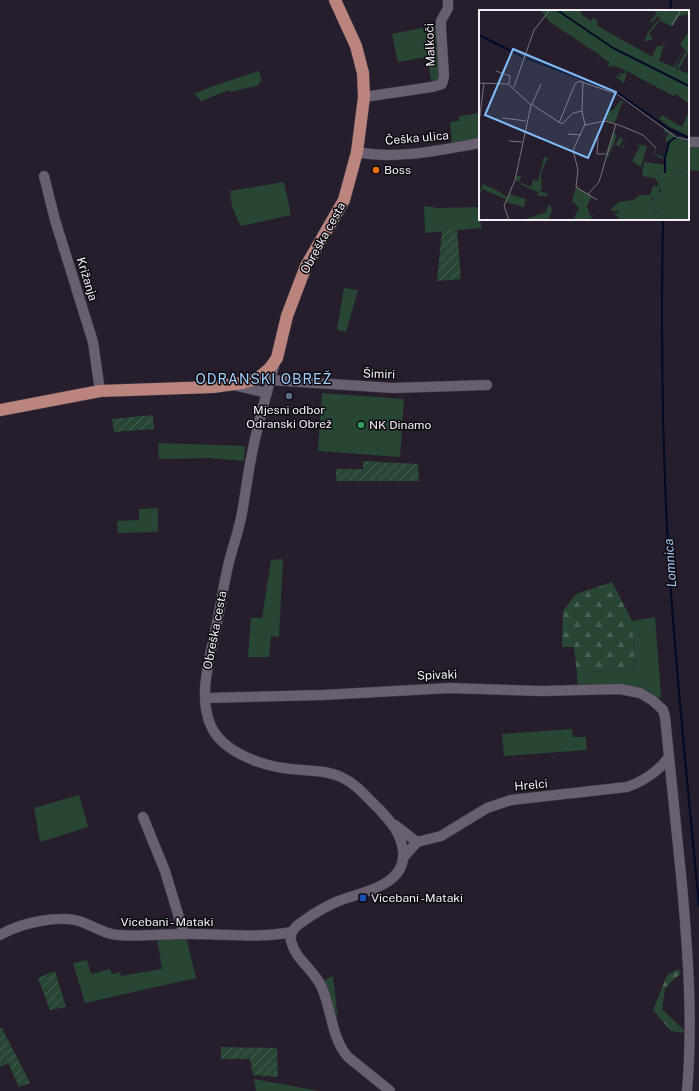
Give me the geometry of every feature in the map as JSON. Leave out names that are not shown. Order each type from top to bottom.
[{"type":"main road","name":"Obreška cesta","points":[[277,358],[287,316],[306,266],[344,200],[357,152],[364,97],[364,83],[359,57],[335,0]]},
{"type":"main road","points":[[0,410],[100,391],[231,385],[247,382],[258,378],[270,368],[277,358]]},
{"type":"street","name":"Malkoči","points":[[364,97],[432,87],[442,84],[444,76],[441,21],[448,8],[448,0]]},
{"type":"street","name":"Češka ulica","points":[[357,152],[372,155],[423,152],[479,143]]},
{"type":"street","name":"Križanja","points":[[44,176],[55,220],[93,342],[100,391]]},
{"type":"street","name":"Obreška cesta","points":[[277,358],[270,380],[250,462],[242,513],[222,590],[207,664],[206,698],[210,723],[219,739],[226,745],[248,757],[273,766],[321,772],[341,777],[357,787],[394,825],[401,844],[403,858]]},
{"type":"street","name":"Šimiri","points":[[270,380],[393,388],[487,385]]},
{"type":"street","points":[[231,385],[267,393]]},
{"type":"street","name":"Spivaki","points":[[206,698],[316,696],[462,688],[542,691],[620,688],[640,693],[652,700],[663,710],[668,758]]},
{"type":"street","points":[[668,758],[675,808],[690,990],[690,1032],[687,1091]]},
{"type":"street","name":"Hrelci","points":[[417,842],[442,836],[487,808],[504,802],[591,792],[633,785],[653,773],[664,764],[668,758]]},
{"type":"street","points":[[143,817],[165,871],[184,934]]},
{"type":"street","points":[[390,1091],[342,1051],[336,1036],[322,986],[297,953],[291,941],[292,932],[299,924],[325,907],[382,886],[397,872],[403,858],[417,842],[394,825]]},
{"type":"street","name":"Vicebani - Mataki","points":[[0,935],[18,925],[27,923],[68,920],[83,922],[115,935],[184,934],[253,936],[292,932]]},
{"type":"green space","points":[[438,25],[441,79],[432,85],[427,57],[398,62],[392,34]]},
{"type":"green space","points":[[259,71],[262,81],[259,82],[259,85],[230,92],[229,90],[201,101],[194,94],[210,87]]},
{"type":"green space","points":[[479,113],[479,140],[452,144],[450,122],[459,121],[459,116]]},
{"type":"green space","points":[[689,145],[699,145],[699,171],[689,170]]},
{"type":"green space","points":[[284,182],[291,215],[241,226],[232,207],[230,191]]},
{"type":"green space","points":[[424,206],[438,208],[477,207],[482,228],[425,233]]},
{"type":"green space","points":[[457,229],[461,279],[437,281],[442,231]]},
{"type":"green space","points":[[344,288],[358,290],[346,332],[337,330]]},
{"type":"green space","name":"NK Dinamo","points":[[322,393],[404,399],[400,457],[318,451]]},
{"type":"green space","points":[[153,415],[154,429],[114,432],[112,419]]},
{"type":"green space","points":[[158,443],[245,446],[244,461],[208,458],[159,459]]},
{"type":"green space","points":[[363,461],[418,464],[419,481],[336,481],[336,469],[363,469]]},
{"type":"green space","points":[[158,508],[158,532],[118,533],[117,521],[139,520],[139,509]]},
{"type":"green space","points":[[283,559],[279,637],[271,636],[269,657],[248,657],[251,618],[262,618],[271,560]]},
{"type":"green space","points":[[612,582],[632,621],[635,669],[577,673],[574,647],[562,647],[563,611],[576,594]]},
{"type":"green space","points":[[655,617],[661,695],[660,699],[638,687],[624,685],[578,688],[577,673],[635,669],[632,621]]},
{"type":"green space","points":[[572,729],[573,737],[586,737],[587,750],[504,756],[502,734]]},
{"type":"green space","points":[[79,795],[88,827],[40,842],[34,808]]},
{"type":"green space","points":[[157,937],[186,937],[196,978],[85,1003],[73,963],[87,960],[91,974],[110,969],[112,974],[120,972],[121,976],[162,969]]},
{"type":"green space","points":[[678,969],[681,973],[665,988],[662,1009],[687,1033],[671,1031],[653,1010],[667,975]]},
{"type":"green space","points":[[55,971],[66,1007],[50,1010],[38,978]]},
{"type":"green space","points":[[333,976],[338,1019],[323,981]]},
{"type":"green space","points":[[2,1028],[30,1083],[19,1087],[8,1063],[0,1067],[0,1029]]},
{"type":"green space","points":[[221,1047],[277,1048],[278,1077],[253,1075],[250,1059],[221,1059]]},
{"type":"green space","points":[[254,1079],[319,1091],[256,1091]]},
{"type":"waterway","name":"Lomnica","points":[[670,10],[671,0]]},
{"type":"waterway","name":"Lomnica","points":[[663,220],[662,383],[668,547],[678,682],[699,906]]},
{"type":"place","name":"Boss","points":[[376,170]]},
{"type":"place","name":"Mjesni odbor Odranski Obrež","points":[[289,396]]},
{"type":"place","name":"NK Dinamo","points":[[361,425]]},
{"type":"place","name":"Vicebani -Mataki","points":[[363,898]]},
{"type":"district","name":"ODRANSKI OBREŽ","points":[[264,379]]}]
